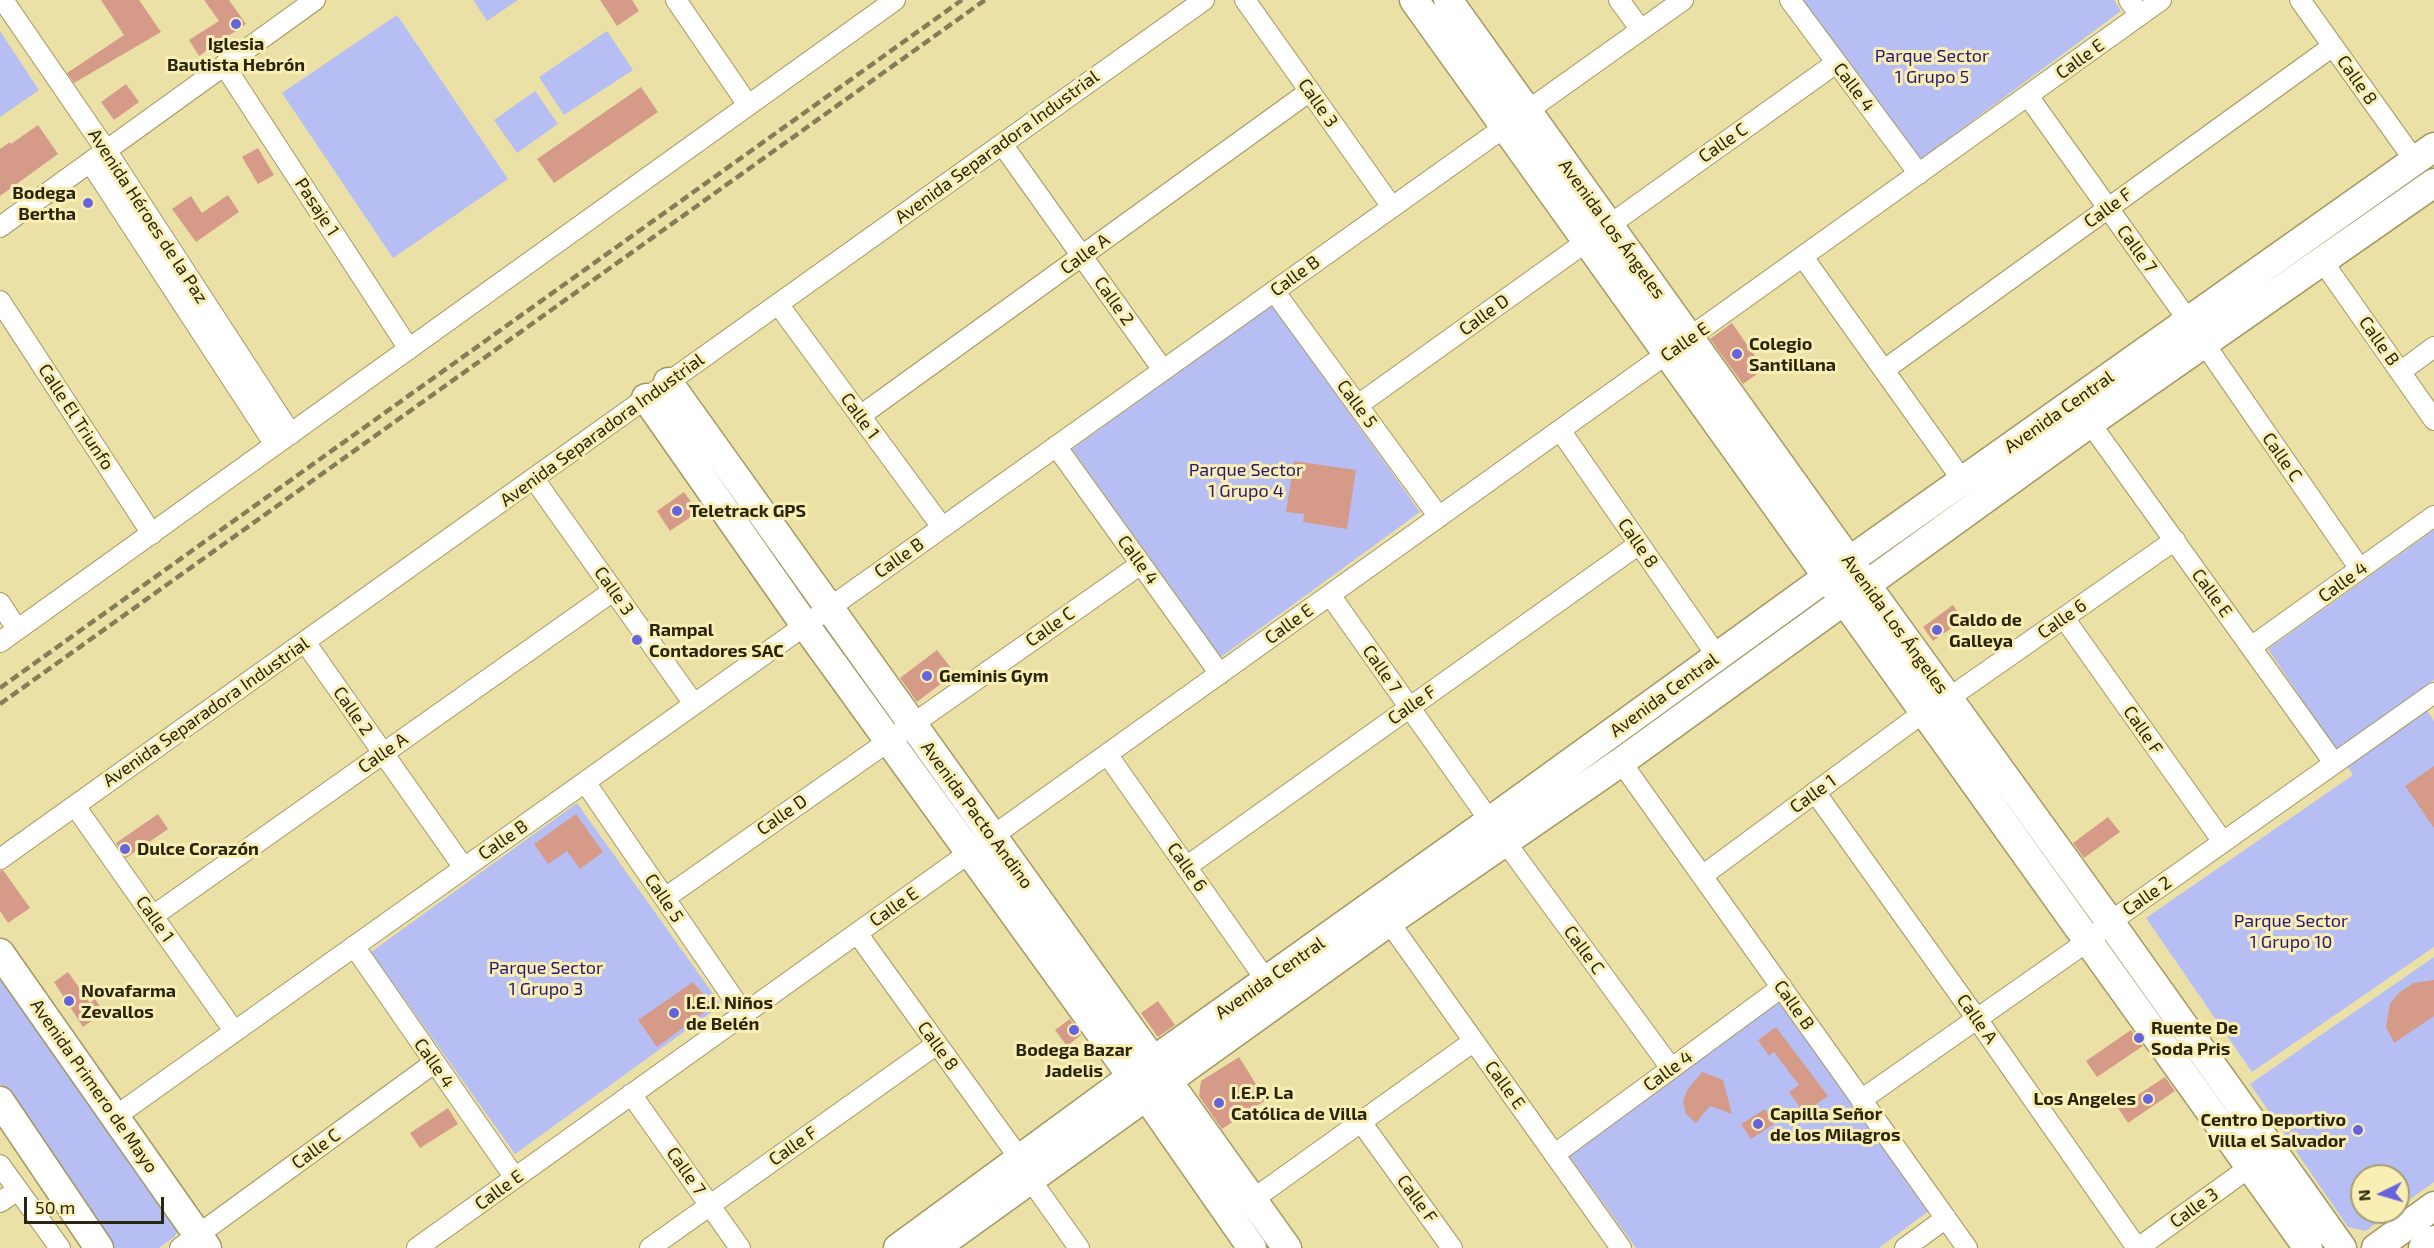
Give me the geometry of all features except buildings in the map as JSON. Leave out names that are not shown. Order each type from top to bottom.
[{"type":"street","name":"Avenida Héroes de la Paz","points":[[3,0],[98,156],[283,439]]},
{"type":"street","points":[[676,0],[748,105]]},
{"type":"street","name":"Avenida Separadora Industrial","points":[[0,859],[1204,0]]},
{"type":"street","name":"Calle 3","points":[[1245,0],[1392,207]]},
{"type":"street","name":"Avenida Los Ángeles","points":[[1414,0],[1587,241],[1679,346]]},
{"type":"street","name":"Avenida Los Ángeles","points":[[1448,0],[1609,224],[1679,346],[1838,569],[1856,593],[1949,698],[2342,1248]]},
{"type":"street","points":[[1619,0],[1641,30]]},
{"type":"street","name":"Calle B","points":[[116,1116],[1683,0]]},
{"type":"street","name":"Calle 4","points":[[1790,0],[1919,174]]},
{"type":"street","name":"Calle E","points":[[417,1248],[2028,96],[2135,8],[2161,0]]},
{"type":"street","name":"Calle 8","points":[[2300,0],[2333,46],[2424,154]]},
{"type":"street","points":[[0,227],[224,65],[304,3]]},
{"type":"street","points":[[0,642],[748,105],[884,3]]},
{"type":"street","name":"Calle F","points":[[1884,370],[2333,46]]},
{"type":"street","name":"Calle C","points":[[1609,224],[1836,63]]},
{"type":"street","name":"Pasaje 1","points":[[224,65],[409,349]]},
{"type":"street","name":"Calle A","points":[[860,416],[1310,92]]},
{"type":"street","name":"Calle 7","points":[[2028,96],[2203,344]]},
{"type":"street","name":"Calle 2","points":[[1002,144],[1163,370]]},
{"type":"street","name":"Avenida Central","points":[[898,1248],[1025,1169],[1150,1079],[1389,922],[1498,831],[1717,656],[2424,154]]},
{"type":"street","name":"Avenida Central","points":[[1150,1079],[1266,981],[1498,831],[1621,762],[2091,423],[2434,183]]},
{"type":"street","name":"Calle D","points":[[1358,405],[1609,224]]},
{"type":"street","points":[[1803,257],[1963,481]]},
{"type":"street","name":"Calle B","points":[[2323,262],[2434,420]]},
{"type":"street","name":"Calle 5","points":[[1274,291],[1440,517]]},
{"type":"street","name":"Calle El Triunfo","points":[[0,301],[152,534]]},
{"type":"street","name":"Calle 1","points":[[778,304],[942,527]]},
{"type":"street","name":"Calle C","points":[[2203,344],[2360,569]]},
{"type":"street","points":[[2400,372],[2434,347]]},
{"type":"street","name":"Avenida Pacto Andino","points":[[657,390],[830,608],[970,852],[1150,1079],[1252,1200],[1287,1248]]},
{"type":"street","name":"Avenida Pacto Andino","points":[[657,390],[805,625],[993,836],[1150,1079],[1252,1248]]},
{"type":"street","name":"Calle E","points":[[2091,423],[2334,763]]},
{"type":"street","name":"Calle 8","points":[[1560,430],[1717,656]]},
{"type":"street","name":"Calle 4","points":[[1056,446],[1220,674]]},
{"type":"street","name":"Calle 3","points":[[534,479],[694,704]]},
{"type":"street","name":"Calle 4","points":[[2252,648],[2434,516]]},
{"type":"street","name":"Calle 6","points":[[1949,698],[2175,540]]},
{"type":"street","name":"Calle F","points":[[1186,867],[1639,544]]},
{"type":"street","name":"Calle C","points":[[900,731],[1141,564]]},
{"type":"street","name":"Calle A","points":[[153,916],[613,591]]},
{"type":"street","name":"Avenida Los Ángeles","points":[[1856,593],[1924,712],[2308,1248]]},
{"type":"street","name":"Calle 7","points":[[1330,595],[1498,831]]},
{"type":"street","points":[[0,603],[17,629]]},
{"type":"street","name":"Calle F","points":[[2064,618],[2223,842]]},
{"type":"street","name":"Calle 2","points":[[305,642],[464,868]]},
{"type":"street","name":"Calle 2","points":[[1861,1100],[2088,941],[2110,922],[2434,693]]},
{"type":"street","name":"Calle 1","points":[[1702,876],[1924,712]]},
{"type":"street","name":"Calle D","points":[[665,898],[900,731]]},
{"type":"street","name":"Calle 6","points":[[1107,754],[1266,981]]},
{"type":"street","name":"Calle B","points":[[1621,762],[1967,1248]]},
{"type":"street","name":"Calle 5","points":[[585,782],[744,1014]]},
{"type":"street","name":"Calle A","points":[[1815,792],[2137,1248]]},
{"type":"street","name":"Calle 1","points":[[75,806],[234,1031]]},
{"type":"street","name":"Calle C","points":[[1498,831],[1671,1068]]},
{"type":"street","name":"Calle E","points":[[1389,922],[1621,1248]]},
{"type":"street","name":"Calle 8","points":[[857,933],[1025,1169]]},
{"type":"street","name":"Calle 4","points":[[354,946],[515,1178]]},
{"type":"street","name":"Avenida Primero de Mayo","points":[[0,953],[116,1116],[195,1244]]},
{"type":"street","name":"Calle 4","points":[[1555,1154],[1782,987]]},
{"type":"street","points":[[1252,1200],[1473,1041]]},
{"type":"street","name":"Calle F","points":[[650,1248],[937,1044]]},
{"type":"street","name":"Calle C","points":[[195,1244],[434,1063]]},
{"type":"street","name":"Calle 7","points":[[632,1094],[740,1248]]},
{"type":"street","points":[[0,1101],[99,1248]]},
{"type":"street","name":"Calle F","points":[[1361,1122],[1452,1248]]},
{"type":"street","points":[[0,1165],[60,1248]]},
{"type":"street","name":"Calle 3","points":[[2137,1248],[2250,1167]]},
{"type":"street","points":[[1025,1169],[1079,1248]]},
{"type":"street","name":"Avenida Central","points":[[935,1248],[1025,1169]]},
{"type":"street","points":[[0,1202],[18,1190]]},
{"type":"street","points":[[2376,1248],[2434,1206]]},
{"type":"street","points":[[1905,1248],[1946,1218]]},
{"type":"street","points":[[2423,1248],[2434,1240]]},
{"type":"green space","points":[[473,0],[518,0],[487,21]]},
{"type":"green space","name":"Parque Sector 1 Grupo 5","points":[[1800,0],[2114,0],[2121,11],[1918,161]]},
{"type":"green space","points":[[397,15],[508,179],[393,258],[282,93]]},
{"type":"green space","points":[[0,31],[39,90],[0,117]]},
{"type":"green space","points":[[607,31],[633,70],[564,115],[539,77]]},
{"type":"green space","points":[[535,91],[558,124],[517,153],[494,120]]},
{"type":"green space","name":"Parque Sector 1 Grupo 4","points":[[1272,305],[1420,512],[1221,657],[1072,449]]},
{"type":"green space","name":"Parque Sector 1 Grupo 10","points":[[2434,530],[2434,680],[2416,693],[2434,721],[2434,947],[2252,1072],[2146,918],[2353,775],[2268,649]]},
{"type":"green space","name":"Parque Sector 1 Grupo 3","points":[[577,803],[721,1005],[515,1154],[371,952]]},
{"type":"green space","name":"Centro Deportivo Villa el Salvador","points":[[2434,957],[2434,1182],[2410,1199],[2410,1164],[2350,1164],[2350,1224],[2376,1224],[2366,1231],[2348,1227],[2250,1084]]},
{"type":"green space","points":[[0,969],[180,1224],[174,1237],[159,1248],[115,1248],[0,1084]]},
{"type":"green space","points":[[1777,1000],[1930,1210],[1879,1248],[1636,1248],[1567,1153]]},
{"type":"railway","points":[[0,688],[962,0]]},
{"type":"railway","points":[[0,704],[985,0]]},
{"type":"place","name":"Iglesia Bautista Hebrón","points":[[236,24]]},
{"type":"place","name":"Bodega Bertha","points":[[88,203]]},
{"type":"place","name":"Colegio Santillana","points":[[1737,354]]},
{"type":"place","name":"Teletrack GPS","points":[[677,511]]},
{"type":"place","name":"Caldo de Galleya","points":[[1937,630]]},
{"type":"place","name":"Rampal Contadores SAC","points":[[637,640]]},
{"type":"place","name":"Geminis Gym","points":[[927,676]]},
{"type":"place","name":"Dulce Corazón","points":[[125,849]]},
{"type":"place","name":"Novafarma Zevallos","points":[[69,1001]]},
{"type":"place","name":"I.E.I. Niños de Belén","points":[[674,1013]]},
{"type":"place","name":"Bodega Bazar Jadelis","points":[[1074,1030]]},
{"type":"place","name":"Ruente De Soda Pris","points":[[2139,1038]]},
{"type":"place","name":"Los Angeles","points":[[2148,1099]]},
{"type":"place","name":"I.E.P. La Católica de Villa","points":[[1219,1103]]},
{"type":"place","name":"Capilla Señor de los Milagros","points":[[1758,1124]]},
{"type":"place","name":"Centro Deportivo Villa el Salvador","points":[[2358,1130]]}]
